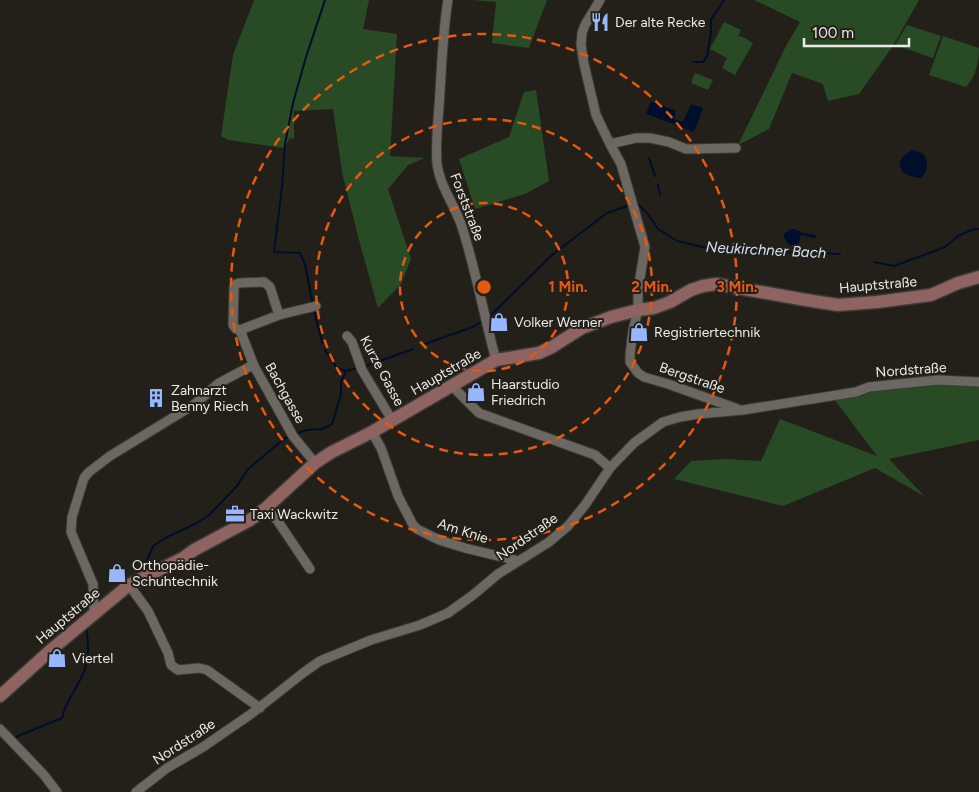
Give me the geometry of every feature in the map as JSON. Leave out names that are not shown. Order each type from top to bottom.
[{"type":"street","name":"Forststraße","points":[[448,0],[443,42],[437,141],[438,164],[442,186],[462,226],[496,360]]},
{"type":"street","name":"Bergstraße","points":[[600,0],[582,33],[581,45],[584,64],[596,115],[621,164],[645,247],[630,362],[638,373],[644,377],[743,410]]},
{"type":"street","points":[[610,144],[636,138],[650,138],[669,142],[686,149],[736,148]]},
{"type":"street","name":"Hauptstraße","points":[[0,696],[94,613],[129,585],[183,558],[194,550],[250,520],[266,508],[315,463],[496,360],[539,353],[582,328],[611,317],[654,308],[703,286],[716,284],[838,305],[931,295],[958,283],[979,277]]},
{"type":"street","name":"Bachgasse","points":[[280,315],[270,286],[267,283],[239,283],[234,287],[233,325],[236,329],[240,330],[254,366],[292,435],[315,463]]},
{"type":"street","points":[[240,330],[280,315],[313,307]]},
{"type":"street","name":"Kurze Gasse","points":[[347,336],[352,342],[362,368],[392,420]]},
{"type":"street","points":[[94,613],[93,584],[71,532],[72,517],[84,478],[105,460],[195,404],[219,383],[254,366]]},
{"type":"street","name":"Nordstraße","points":[[136,792],[167,768],[260,708],[320,661],[371,640],[420,625],[448,613],[498,574],[549,542],[568,526],[610,468],[634,443],[663,422],[698,414],[743,410],[856,392],[870,387],[938,380],[979,382]]},
{"type":"street","points":[[452,386],[479,413],[595,455],[610,468]]},
{"type":"street","name":"Am Knie","points":[[372,432],[381,448],[398,496],[417,529],[439,540],[519,561]]},
{"type":"street","points":[[266,508],[277,520],[310,568]]},
{"type":"street","points":[[129,585],[148,611],[162,639],[171,665],[182,670],[200,668],[207,670],[260,708]]},
{"type":"street","points":[[0,729],[44,775],[57,792]]},
{"type":"green space","points":[[254,0],[369,0],[363,29],[397,34],[390,156],[425,158],[408,165],[388,189],[411,259],[401,284],[378,308],[342,172],[333,109],[294,111],[294,139],[290,138],[284,148],[228,140],[221,136],[233,55]]},
{"type":"green space","points":[[472,0],[547,0],[529,48],[492,43],[496,2]]},
{"type":"green space","points":[[754,0],[919,0],[893,46],[859,94],[828,101],[823,84],[792,73],[769,129],[738,145],[786,46],[800,22]]},
{"type":"green space","points":[[724,22],[741,30],[738,37],[743,37],[753,43],[735,75],[722,68],[727,58],[710,49]]},
{"type":"green space","points":[[907,25],[941,36],[933,58],[895,45]]},
{"type":"green space","points":[[943,36],[979,48],[976,69],[966,87],[929,75]]},
{"type":"green space","points":[[695,73],[713,80],[708,90],[691,83]]},
{"type":"green space","points":[[536,90],[549,181],[525,194],[475,209],[459,159],[509,137],[524,92]]},
{"type":"green space","points":[[936,383],[979,384],[979,440],[889,459],[924,496],[875,468],[783,506],[674,479],[691,461],[726,459],[761,461],[780,419],[877,456],[834,399],[886,387]]},
{"type":"water","points":[[651,101],[676,111],[674,119],[683,122],[691,104],[703,108],[694,132],[646,114]]},
{"type":"water","points":[[912,150],[921,153],[926,158],[927,167],[921,178],[908,175],[900,168],[901,159]]},
{"type":"water","points":[[791,229],[816,235],[816,237],[801,235],[798,245],[789,245],[784,234]]},
{"type":"waterway","points":[[313,305],[305,264],[300,253],[274,252],[285,144],[293,103],[325,0]]},
{"type":"waterway","points":[[693,62],[703,62],[707,56],[711,20],[724,0]]},
{"type":"waterway","points":[[649,158],[655,176]]},
{"type":"waterway","points":[[658,185],[660,195]]},
{"type":"waterway","name":"Neukirchner Bach","points":[[637,203],[648,214],[658,229],[677,241],[707,248],[840,254]]},
{"type":"waterway","name":"Neukirchner Bach","points":[[488,318],[552,255],[607,213],[630,205]]},
{"type":"waterway","name":"Neukirchner Bach","points":[[874,262],[894,266],[945,247],[958,236],[974,229],[979,229]]},
{"type":"waterway","points":[[314,309],[322,343]]},
{"type":"waterway","name":"Neukirchner Bach","points":[[425,344],[473,327],[484,320]]},
{"type":"waterway","name":"Neukirchner Bach","points":[[363,367],[413,349]]},
{"type":"waterway","points":[[325,350],[336,367],[345,371]]},
{"type":"waterway","name":"Neukirchner Bach","points":[[294,434],[307,430],[321,429],[331,425],[341,394],[341,382],[346,371],[358,368]]},
{"type":"waterway","name":"Neukirchner Bach","points":[[137,573],[144,568],[153,546],[209,515],[237,486],[248,469],[290,436]]},
{"type":"waterway","points":[[13,738],[62,718],[65,707],[86,665],[88,647],[86,627]]},
{"type":"place","name":"Der alte Recke","points":[[600,22]]},
{"type":"place","name":"Volker Werner","points":[[499,322]]},
{"type":"place","name":"Registriertechnik","points":[[639,332]]},
{"type":"place","name":"Haarstudio Friedrich","points":[[476,392]]},
{"type":"place","name":"Zahnarzt Benny Riech","points":[[156,398]]},
{"type":"place","name":"Taxi Wackwitz","points":[[235,514]]},
{"type":"place","name":"Orthopädie- Schuhtechnik","points":[[117,573]]},
{"type":"place","name":"Viertel","points":[[57,658]]}]
